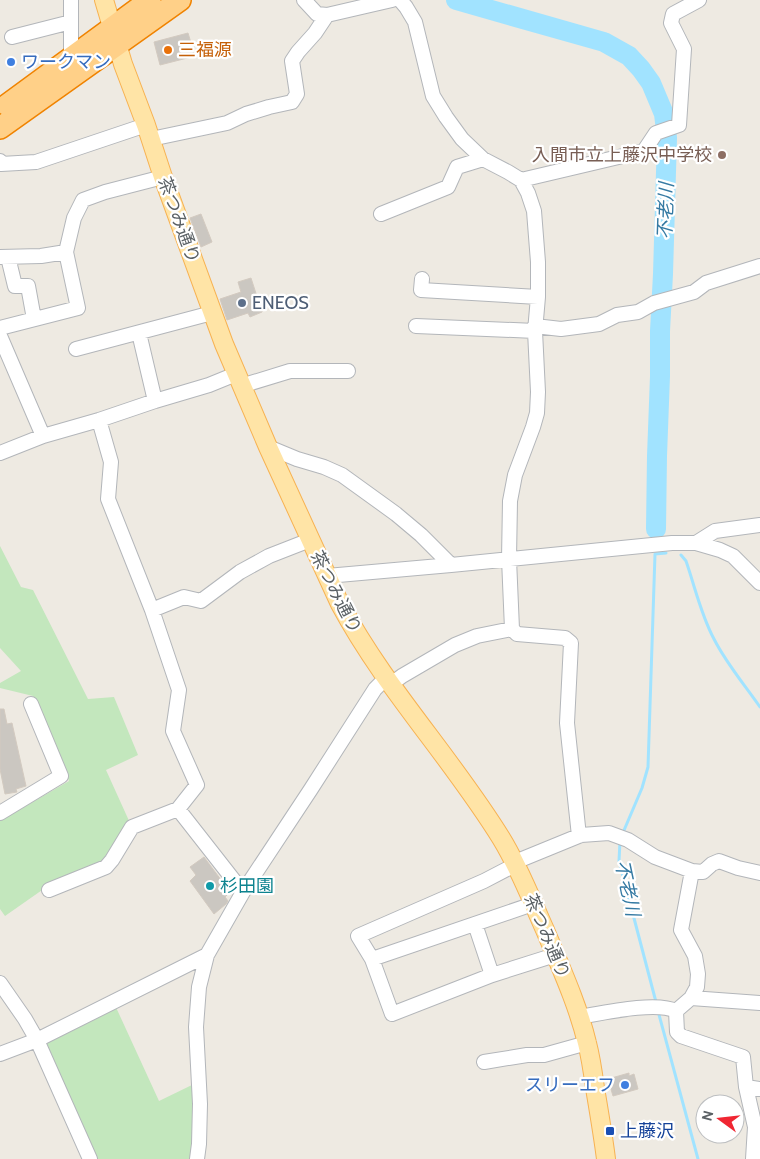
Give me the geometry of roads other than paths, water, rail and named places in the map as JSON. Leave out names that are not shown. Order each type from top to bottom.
[{"type":"highway","points":[[0,128],[114,36],[150,0]]},
{"type":"highway","points":[[3,103],[70,58],[180,0]]},
{"type":"main road","name":"茶つみ通り","points":[[104,0],[114,36],[149,132],[163,177],[238,380],[340,604],[352,627],[388,681],[486,816],[515,862],[534,904],[579,1016],[587,1043],[606,1159]]},
{"type":"street","points":[[70,58],[71,0]]},
{"type":"street","points":[[304,0],[317,14],[327,15],[392,0]]},
{"type":"street","points":[[400,0],[415,22],[433,96],[446,117],[462,139],[483,158],[521,180],[534,211],[538,262],[538,298],[535,329],[537,413],[515,475],[510,501],[509,559],[512,629],[517,634],[565,638],[571,643],[567,723],[579,836]]},
{"type":"street","points":[[521,180],[644,151],[656,133],[679,125],[684,49],[671,23],[673,14],[699,0]]},
{"type":"street","points":[[0,161],[1,164],[36,162],[149,132],[227,122],[268,107],[292,102],[297,94],[292,61],[327,15]]},
{"type":"street","points":[[12,37],[71,22]]},
{"type":"street","points":[[381,214],[448,187],[457,167],[483,158]]},
{"type":"street","points":[[0,328],[78,308],[66,252],[74,218],[83,200],[105,192],[163,177]]},
{"type":"street","points":[[34,320],[28,286],[15,286],[4,257],[41,256],[66,252]]},
{"type":"street","points":[[416,326],[561,329],[599,324],[617,315],[638,312],[660,301],[694,292],[706,283],[760,266]]},
{"type":"street","points":[[422,279],[421,290],[538,298]]},
{"type":"street","points":[[76,349],[212,313]]},
{"type":"street","points":[[139,333],[155,401]]},
{"type":"street","points":[[0,336],[43,436]]},
{"type":"street","points":[[0,453],[43,436],[209,385],[290,371],[348,371]]},
{"type":"street","points":[[49,890],[106,867],[132,827],[178,809],[197,785],[172,731],[179,690],[152,610],[108,499],[111,462],[99,420]]},
{"type":"street","points":[[268,448],[342,475],[396,514],[421,535],[451,565]]},
{"type":"street","points":[[696,542],[715,531],[760,525]]},
{"type":"street","points":[[152,610],[184,597],[201,601],[240,572],[268,556],[310,540]]},
{"type":"street","points":[[327,576],[696,542],[733,556],[760,583]]},
{"type":"street","points":[[197,1159],[200,1104],[196,1027],[199,987],[207,955],[243,892],[375,689],[388,681],[402,676],[455,645],[477,636],[512,629]]},
{"type":"street","points":[[0,813],[61,776],[31,704]]},
{"type":"street","points":[[178,809],[243,892]]},
{"type":"street","points":[[555,955],[492,975],[392,1014],[372,959],[358,936],[484,881],[509,868],[515,862],[579,836],[609,833],[628,840],[655,857],[692,871],[703,872],[719,861],[760,873]]},
{"type":"street","points":[[676,1011],[690,998],[697,987],[698,974],[694,956],[681,930],[692,871]]},
{"type":"street","points":[[372,959],[534,904]]},
{"type":"street","points":[[475,924],[492,975]]},
{"type":"street","points":[[0,1054],[37,1040],[207,955]]},
{"type":"street","points":[[0,984],[25,1019],[37,1040],[90,1159]]},
{"type":"street","points":[[690,998],[760,1004]]},
{"type":"street","points":[[579,1016],[655,1007],[676,1011]]},
{"type":"street","points":[[676,1011],[678,1032],[681,1036],[743,1057],[746,1087],[755,1127],[754,1159]]},
{"type":"street","points":[[484,1062],[527,1055],[544,1055],[587,1043]]},
{"type":"street","points":[[746,1087],[760,1089]]},
{"type":"waterway","name":"不老川","points":[[456,0],[604,42],[629,56],[641,69],[651,83],[664,114],[667,138],[660,331],[656,529]]},
{"type":"waterway","name":"不老川","points":[[622,835],[642,788],[648,767],[655,554],[666,553]]},
{"type":"waterway","points":[[681,555],[686,561],[709,630],[730,665],[760,707]]},
{"type":"waterway","name":"不老川","points":[[620,841],[619,861],[656,1002]]},
{"type":"waterway","name":"不老川","points":[[658,1011],[698,1159]]},
{"type":"place","name":"三福源","points":[[168,50]]},
{"type":"place","name":"ワークマン","points":[[11,62]]},
{"type":"place","name":"入間市立上藤沢中学校","points":[[722,155]]},
{"type":"place","name":"ENEOS","points":[[242,303]]},
{"type":"place","name":"杉田園","points":[[210,886]]},
{"type":"place","name":"スリーエフ","points":[[625,1085]]},
{"type":"place","name":"上藤沢","points":[[610,1131]]}]
